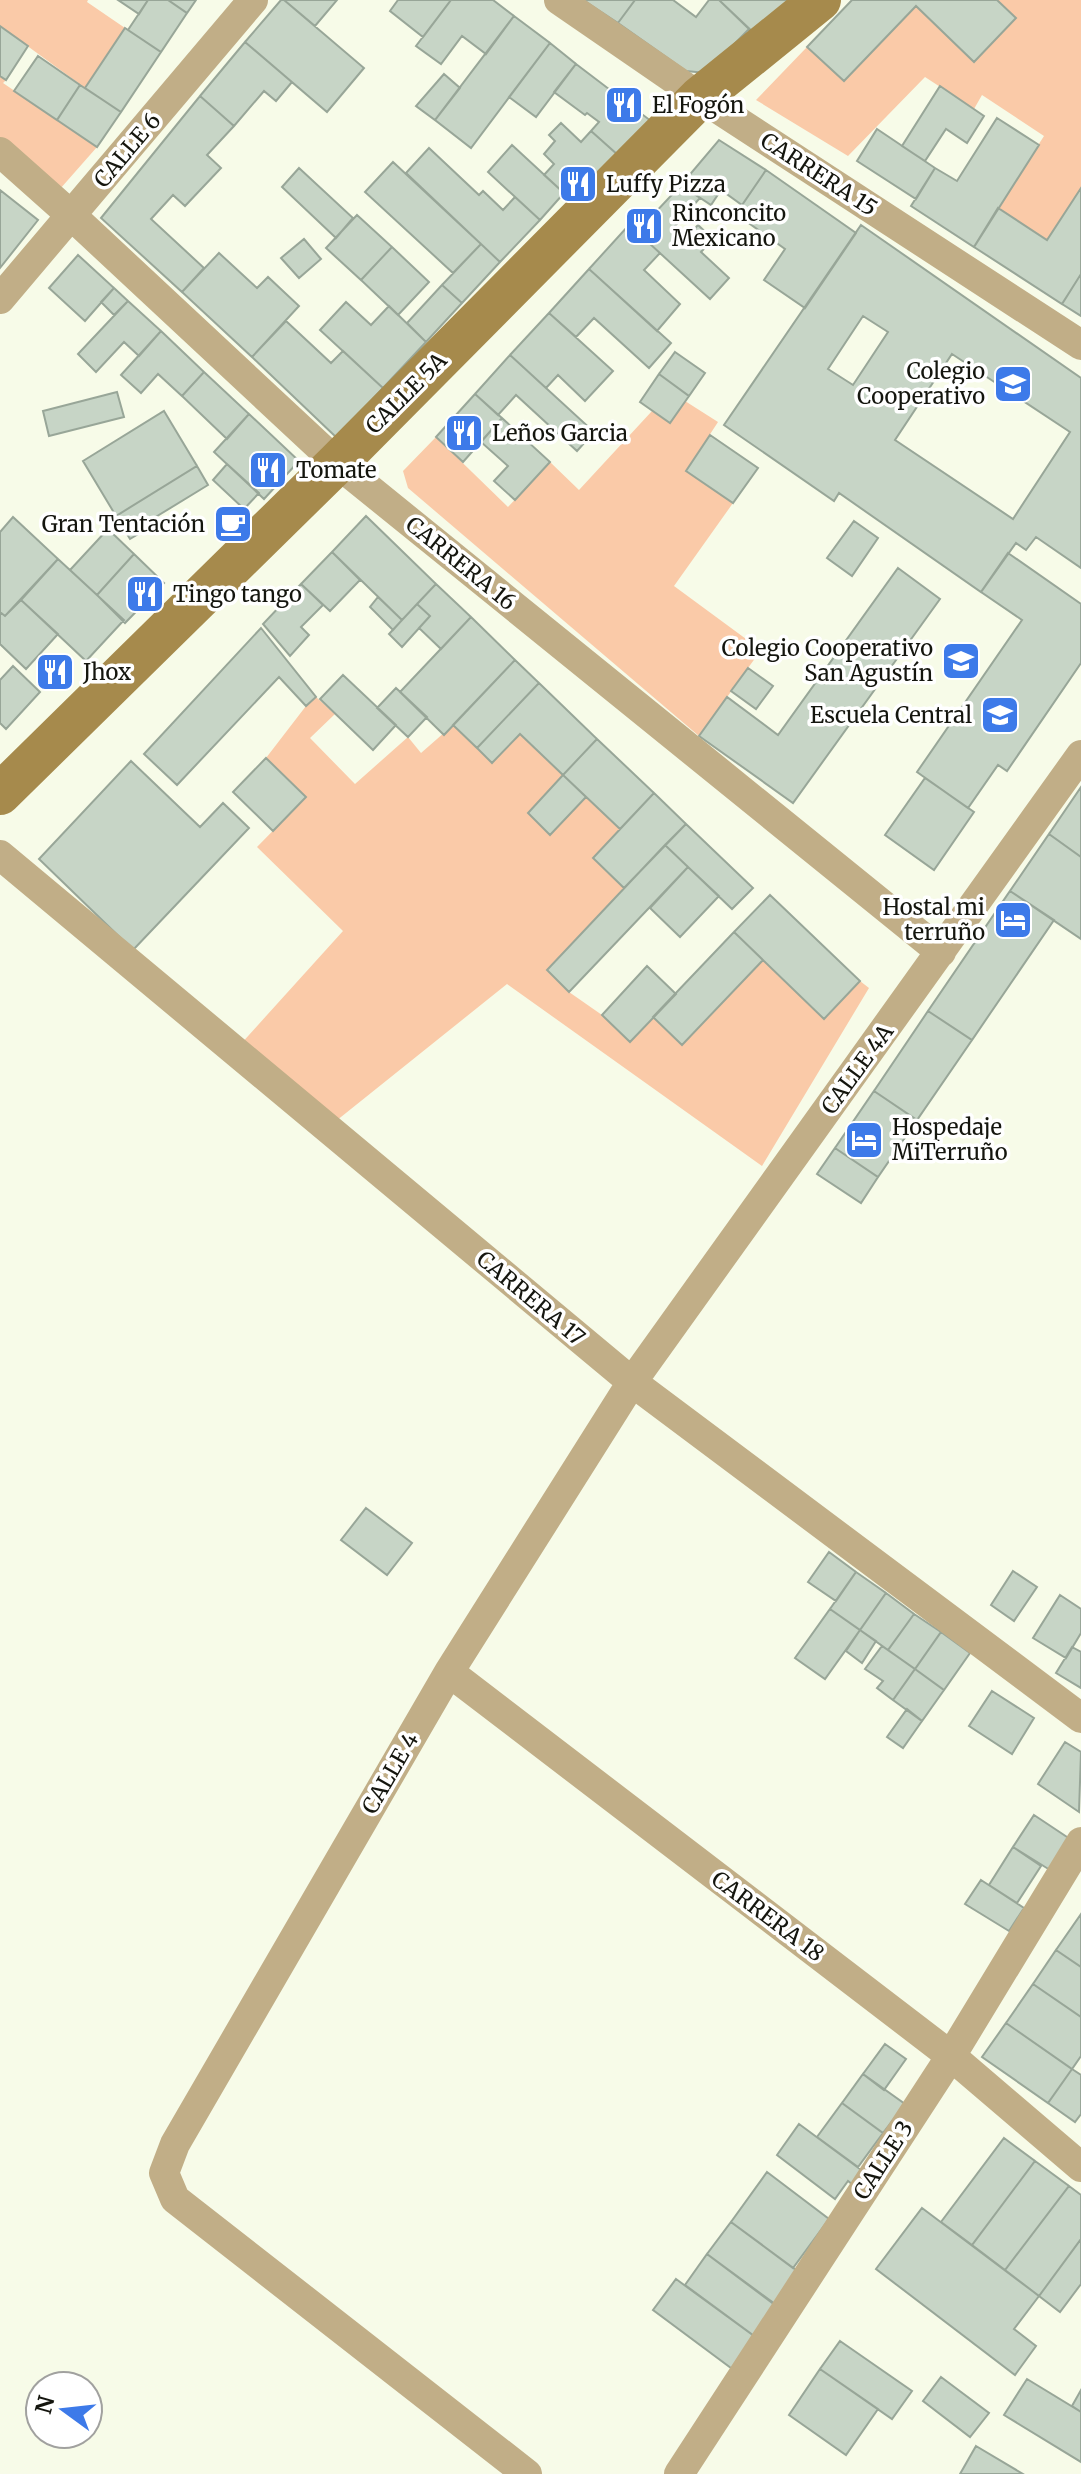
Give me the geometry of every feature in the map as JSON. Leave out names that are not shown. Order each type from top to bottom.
[{"type":"main road","name":"CALLE 5A","points":[[0,794],[337,463],[700,97],[820,0]]},
{"type":"street","name":"CALLE 6","points":[[0,299],[253,0]]},
{"type":"street","name":"CARRERA 15","points":[[559,0],[700,97],[1081,345]]},
{"type":"street","name":"CARRERA 16","points":[[0,152],[337,463],[941,952]]},
{"type":"street","name":"CALLE 4A","points":[[632,1382],[1081,755]]},
{"type":"street","name":"CARRERA 17","points":[[0,855],[632,1382],[1081,1718]]},
{"type":"street","name":"CALLE 4","points":[[527,2474],[175,2199],[164,2173],[175,2144],[449,1672],[632,1382]]},
{"type":"street","name":"CARRERA 18","points":[[449,1672],[951,2056],[1081,2167]]},
{"type":"street","name":"CALLE 3","points":[[679,2474],[951,2056],[1081,1842]]},
{"type":"shaded area","points":[[0,0],[88,0],[125,28],[85,88],[0,26]]},
{"type":"shaded area","points":[[997,0],[1081,0],[1081,188],[1047,240],[998,208],[1044,136],[982,95],[974,109],[925,77],[848,156],[756,100],[807,47],[844,81],[916,6]]},
{"type":"shaded area","points":[[0,76],[6,80],[3,83],[97,147],[60,189],[0,140]]},
{"type":"shaded area","points":[[685,401],[718,422],[686,471],[733,503],[674,586],[761,650],[699,736],[408,488],[403,471],[436,437],[508,507],[550,462],[579,490],[652,411],[670,423]]},
{"type":"shaded area","points":[[316,697],[335,714],[310,738],[355,784],[408,737],[421,753],[453,725],[492,763],[520,734],[563,775],[528,813],[550,834],[586,797],[620,829],[593,858],[624,888],[547,970],[630,1042],[653,1017],[682,1045],[763,960],[824,1019],[860,981],[869,988],[762,1166],[507,984],[331,1125],[239,1046],[343,931],[257,847],[306,797],[266,758]]},
{"type":"building","points":[[118,0],[148,0],[139,14]]},
{"type":"building","points":[[148,0],[168,0],[187,13],[161,52],[128,30]]},
{"type":"building","points":[[168,0],[196,0],[187,13]]},
{"type":"building","points":[[281,0],[364,68],[327,112],[245,42]]},
{"type":"building","points":[[284,0],[337,0],[315,26]]},
{"type":"building","points":[[398,0],[451,0],[423,37],[390,11]]},
{"type":"building","points":[[451,0],[493,0],[514,16],[486,54],[462,36],[441,64],[416,46]]},
{"type":"building","points":[[583,0],[635,0],[618,23]]},
{"type":"building","points":[[635,0],[673,0],[696,17],[709,0],[719,0],[749,29],[706,73],[686,71],[618,23]]},
{"type":"building","points":[[719,0],[789,0],[756,35]]},
{"type":"building","points":[[852,0],[997,0],[1016,18],[974,62],[916,6],[844,81],[807,47]]},
{"type":"building","points":[[514,16],[550,43],[471,148],[435,120]]},
{"type":"building","points":[[0,26],[28,46],[6,80],[0,76]]},
{"type":"building","points":[[125,28],[161,52],[121,112],[85,88]]},
{"type":"building","points":[[245,42],[292,82],[276,101],[264,91],[234,126],[200,96]]},
{"type":"building","points":[[550,43],[576,64],[536,117],[509,97]]},
{"type":"building","points":[[38,56],[80,85],[57,120],[14,91]]},
{"type":"building","points":[[576,64],[651,121],[618,155],[591,131],[599,122],[554,92]]},
{"type":"building","points":[[444,74],[460,88],[435,120],[416,106]]},
{"type":"building","points":[[80,85],[121,112],[97,147],[57,120]]},
{"type":"building","points":[[940,86],[984,116],[967,143],[946,129],[925,161],[902,146]]},
{"type":"building","points":[[200,96],[234,126],[207,155],[221,168],[185,206],[173,195],[151,219],[204,268],[182,292],[101,218]]},
{"type":"building","points":[[997,118],[1039,145],[974,247],[911,206],[935,168],[957,181]]},
{"type":"building","points":[[561,123],[581,142],[591,131],[618,155],[575,203],[544,175],[554,164],[544,154],[555,141],[549,135]]},
{"type":"building","points":[[877,129],[935,168],[916,199],[857,161]]},
{"type":"building","points":[[719,140],[766,170],[742,205],[721,190],[711,205],[681,185]]},
{"type":"building","points":[[512,145],[564,193],[540,220],[488,172]]},
{"type":"building","points":[[429,148],[479,195],[483,191],[503,210],[515,197],[540,220],[500,262],[406,173]]},
{"type":"building","points":[[393,162],[481,244],[453,273],[365,192]]},
{"type":"building","points":[[299,168],[353,218],[336,238],[282,187]]},
{"type":"building","points":[[766,170],[856,233],[805,308],[764,280],[785,249],[736,214]]},
{"type":"building","points":[[681,185],[700,198],[675,226],[687,237],[698,225],[713,239],[701,252],[729,278],[710,299],[637,232]]},
{"type":"building","points":[[1081,188],[1081,274],[1062,304],[974,247],[998,208],[1047,240]]},
{"type":"building","points":[[0,190],[38,220],[0,268]]},
{"type":"building","points":[[357,215],[392,247],[361,280],[326,248]]},
{"type":"building","points":[[629,225],[660,253],[644,270],[680,304],[657,331],[589,269]]},
{"type":"building","points":[[861,225],[1081,378],[1081,568],[1036,537],[1026,550],[1016,543],[981,592],[839,493],[834,501],[724,425]],"holes":[[[863,316],[888,332],[853,385],[828,369]],[[952,354],[1070,432],[1013,519],[895,440]]]},
{"type":"building","points":[[304,239],[321,259],[299,278],[281,258]]},
{"type":"building","points":[[481,244],[500,262],[462,303],[442,285]]},
{"type":"building","points":[[392,247],[429,282],[398,315],[361,280]]},
{"type":"building","points":[[219,253],[257,288],[268,277],[299,306],[252,357],[182,292]]},
{"type":"building","points":[[78,255],[114,288],[85,321],[49,288]]},
{"type":"building","points":[[589,269],[671,343],[649,368],[594,318],[576,337],[549,313]]},
{"type":"building","points":[[1081,274],[1081,316],[1062,304]]},
{"type":"building","points":[[442,285],[462,303],[426,342],[407,323]]},
{"type":"building","points":[[114,288],[128,301],[114,315],[101,302]]},
{"type":"building","points":[[128,301],[161,331],[139,356],[124,342],[96,372],[78,354]]},
{"type":"building","points":[[346,302],[371,325],[389,306],[426,342],[383,388],[320,330]]},
{"type":"building","points":[[549,313],[613,371],[585,401],[558,375],[546,388],[510,355]]},
{"type":"building","points":[[286,321],[331,363],[343,351],[383,388],[337,438],[252,357]]},
{"type":"building","points":[[161,331],[204,372],[182,396],[158,374],[141,393],[121,375]]},
{"type":"building","points":[[675,352],[705,373],[689,396],[659,374]]},
{"type":"building","points":[[510,355],[594,432],[577,451],[516,395],[498,415],[475,394]]},
{"type":"building","points":[[204,372],[249,414],[227,439],[182,396]]},
{"type":"building","points":[[659,374],[689,396],[670,423],[640,402]]},
{"type":"building","points":[[117,392],[124,417],[49,436],[43,411]]},
{"type":"building","points":[[475,394],[502,418],[463,462],[436,437]]},
{"type":"building","points":[[164,411],[197,466],[116,516],[83,461]]},
{"type":"building","points":[[249,414],[299,461],[264,499],[214,452]]},
{"type":"building","points":[[502,418],[550,462],[515,500],[494,481],[508,466],[481,442]]},
{"type":"building","points":[[710,435],[758,468],[733,503],[686,471]]},
{"type":"building","points":[[227,464],[259,493],[244,509],[213,480]]},
{"type":"building","points":[[197,466],[208,485],[154,518],[157,523],[130,539],[116,516]]},
{"type":"building","points":[[366,516],[436,584],[402,620],[332,552]]},
{"type":"building","points":[[13,517],[58,559],[5,616],[0,612],[0,532]]},
{"type":"building","points":[[854,521],[878,538],[852,576],[827,558]]},
{"type":"building","points":[[108,529],[134,554],[97,595],[70,570]]},
{"type":"building","points":[[332,552],[360,580],[330,611],[301,584]]},
{"type":"building","points":[[1008,553],[1081,604],[1081,663],[1007,771],[998,765],[968,808],[917,772],[1022,620],[981,592]]},
{"type":"building","points":[[134,554],[164,583],[125,623],[97,595]]},
{"type":"building","points":[[58,559],[124,620],[86,661],[21,600]]},
{"type":"building","points":[[898,568],[940,599],[793,803],[699,736],[727,697],[778,735]]},
{"type":"building","points":[[301,584],[323,605],[301,627],[309,635],[290,656],[263,624]]},
{"type":"building","points":[[436,584],[471,617],[441,649],[419,628],[430,616],[417,604]]},
{"type":"building","points":[[378,597],[402,620],[393,630],[370,607]]},
{"type":"building","points":[[21,600],[58,634],[26,669],[0,644],[0,612],[5,616]]},
{"type":"building","points":[[417,604],[430,616],[402,647],[389,634]]},
{"type":"building","points":[[471,617],[515,660],[444,735],[400,692]]},
{"type":"building","points":[[261,628],[316,697],[306,706],[279,677],[177,785],[144,754]]},
{"type":"building","points":[[515,660],[539,683],[477,748],[453,725]]},
{"type":"building","points":[[13,666],[40,692],[6,729],[0,723],[0,680]]},
{"type":"building","points":[[748,668],[773,686],[756,709],[731,691]]},
{"type":"building","points":[[343,675],[396,725],[373,750],[320,699]]},
{"type":"building","points":[[539,683],[597,739],[563,775],[520,734],[492,763],[477,748]]},
{"type":"building","points":[[396,688],[427,717],[408,737],[377,708]]},
{"type":"building","points":[[597,739],[654,793],[620,829],[563,775]]},
{"type":"building","points":[[266,758],[306,797],[273,831],[233,792]]},
{"type":"building","points":[[131,761],[200,827],[223,803],[249,828],[133,950],[39,859]]},
{"type":"building","points":[[563,775],[586,797],[550,835],[528,813]]},
{"type":"building","points":[[925,778],[974,812],[934,870],[885,835]]},
{"type":"building","points":[[1081,787],[1081,857],[1049,834]]},
{"type":"building","points":[[654,793],[686,824],[624,888],[593,858]]},
{"type":"building","points":[[686,824],[753,888],[732,909],[665,845]]},
{"type":"building","points":[[1049,834],[1081,857],[1081,939],[1010,891]]},
{"type":"building","points":[[665,845],[688,867],[569,992],[547,970]]},
{"type":"building","points":[[688,867],[719,896],[680,937],[650,908]]},
{"type":"building","points":[[1010,891],[1054,920],[972,1040],[928,1011]]},
{"type":"building","points":[[770,895],[860,981],[824,1019],[734,932]]},
{"type":"building","points":[[734,932],[763,960],[682,1045],[653,1017]]},
{"type":"building","points":[[647,966],[676,994],[630,1042],[602,1015]]},
{"type":"building","points":[[928,1011],[972,1040],[917,1120],[874,1091]]},
{"type":"building","points":[[874,1091],[917,1120],[878,1177],[835,1148]]},
{"type":"building","points":[[835,1148],[878,1177],[861,1203],[817,1174]]},
{"type":"building","points":[[366,1508],[412,1543],[387,1575],[341,1540]]},
{"type":"building","points":[[829,1552],[856,1572],[836,1601],[808,1582]]},
{"type":"building","points":[[1013,1571],[1037,1587],[1014,1621],[991,1605]]},
{"type":"building","points":[[856,1572],[886,1593],[860,1630],[830,1609]]},
{"type":"building","points":[[886,1593],[914,1614],[888,1650],[860,1630]]},
{"type":"building","points":[[1060,1595],[1081,1609],[1081,1633],[1066,1658],[1033,1638]]},
{"type":"building","points":[[830,1609],[860,1630],[825,1679],[795,1658]]},
{"type":"building","points":[[914,1614],[941,1632],[915,1669],[888,1650]]},
{"type":"building","points":[[860,1630],[876,1641],[862,1663],[846,1651]]},
{"type":"building","points":[[941,1632],[970,1653],[944,1690],[915,1669]]},
{"type":"building","points":[[882,1646],[915,1669],[893,1700],[877,1688],[883,1681],[865,1669]]},
{"type":"building","points":[[1072,1647],[1081,1652],[1081,1688],[1056,1673]]},
{"type":"building","points":[[915,1669],[944,1690],[922,1721],[893,1700]]},
{"type":"building","points":[[992,1691],[1034,1718],[1012,1754],[969,1726]]},
{"type":"building","points":[[907,1709],[922,1721],[903,1748],[887,1737]]},
{"type":"building","points":[[1065,1742],[1081,1752],[1079,1812],[1038,1784]]},
{"type":"building","points":[[1034,1815],[1070,1839],[1050,1870],[1013,1847]]},
{"type":"building","points":[[1013,1847],[1041,1866],[1017,1903],[989,1885]]},
{"type":"building","points":[[981,1880],[1024,1908],[1009,1931],[965,1904]]},
{"type":"building","points":[[1081,1914],[1081,1967],[1056,1950]]},
{"type":"building","points":[[1056,1950],[1081,1967],[1081,2017],[1033,1984]]},
{"type":"building","points":[[1033,1984],[1081,2017],[1081,2056],[1072,2069],[1006,2023]]},
{"type":"building","points":[[1006,2023],[1072,2069],[1048,2103],[982,2057]]},
{"type":"building","points":[[885,2044],[906,2059],[884,2090],[863,2074]]},
{"type":"building","points":[[1072,2069],[1081,2075],[1081,2114],[1075,2122],[1048,2103]]},
{"type":"building","points":[[863,2074],[905,2104],[883,2133],[842,2103]]},
{"type":"building","points":[[842,2103],[883,2133],[858,2167],[817,2137]]},
{"type":"building","points":[[799,2124],[868,2175],[858,2189],[848,2181],[835,2199],[777,2155]]},
{"type":"building","points":[[1004,2138],[1035,2161],[972,2245],[941,2222]]},
{"type":"building","points":[[1035,2161],[1069,2186],[1005,2270],[972,2245]]},
{"type":"building","points":[[767,2172],[829,2219],[793,2268],[731,2222]]},
{"type":"building","points":[[1069,2186],[1081,2195],[1081,2239],[1039,2296],[1005,2270]]},
{"type":"building","points":[[922,2208],[1039,2296],[1014,2329],[1036,2346],[1015,2375],[876,2269]]},
{"type":"building","points":[[731,2222],[815,2284],[791,2317],[707,2254]]},
{"type":"building","points":[[1081,2239],[1081,2284],[1060,2312],[1039,2296]]},
{"type":"building","points":[[707,2254],[779,2307],[769,2347],[685,2285]]},
{"type":"building","points":[[676,2279],[769,2347],[735,2371],[653,2310]]},
{"type":"building","points":[[840,2341],[912,2391],[892,2419],[820,2369]]},
{"type":"building","points":[[820,2369],[878,2409],[846,2455],[789,2415]]},
{"type":"building","points":[[941,2377],[989,2413],[970,2437],[923,2401]]},
{"type":"building","points":[[1027,2379],[1081,2412],[1081,2462],[1004,2415]]},
{"type":"building","points":[[1081,2390],[1081,2412],[1072,2406]]},
{"type":"building","points":[[976,2446],[1023,2474],[960,2474]]},
{"type":"place","name":"El Fogón","points":[[624,105]]},
{"type":"place","name":"Luffy Pizza","points":[[578,184]]},
{"type":"place","name":"Rinconcito Mexicano","points":[[644,226]]},
{"type":"place","name":"Colegio Cooperativo","points":[[1013,384]]},
{"type":"place","name":"Leños Garcia","points":[[464,433]]},
{"type":"place","name":"Tomate","points":[[268,470]]},
{"type":"place","name":"Gran Tentación","points":[[233,524]]},
{"type":"place","name":"Tingo tango","points":[[145,594]]},
{"type":"place","name":"Colegio Cooperativo San Agustín","points":[[961,661]]},
{"type":"place","name":"Jhox","points":[[55,672]]},
{"type":"place","name":"Escuela Central","points":[[1000,715]]},
{"type":"place","name":"Hostal mi terruño","points":[[1013,920]]},
{"type":"place","name":"Hospedaje MiTerruño","points":[[864,1140]]}]
